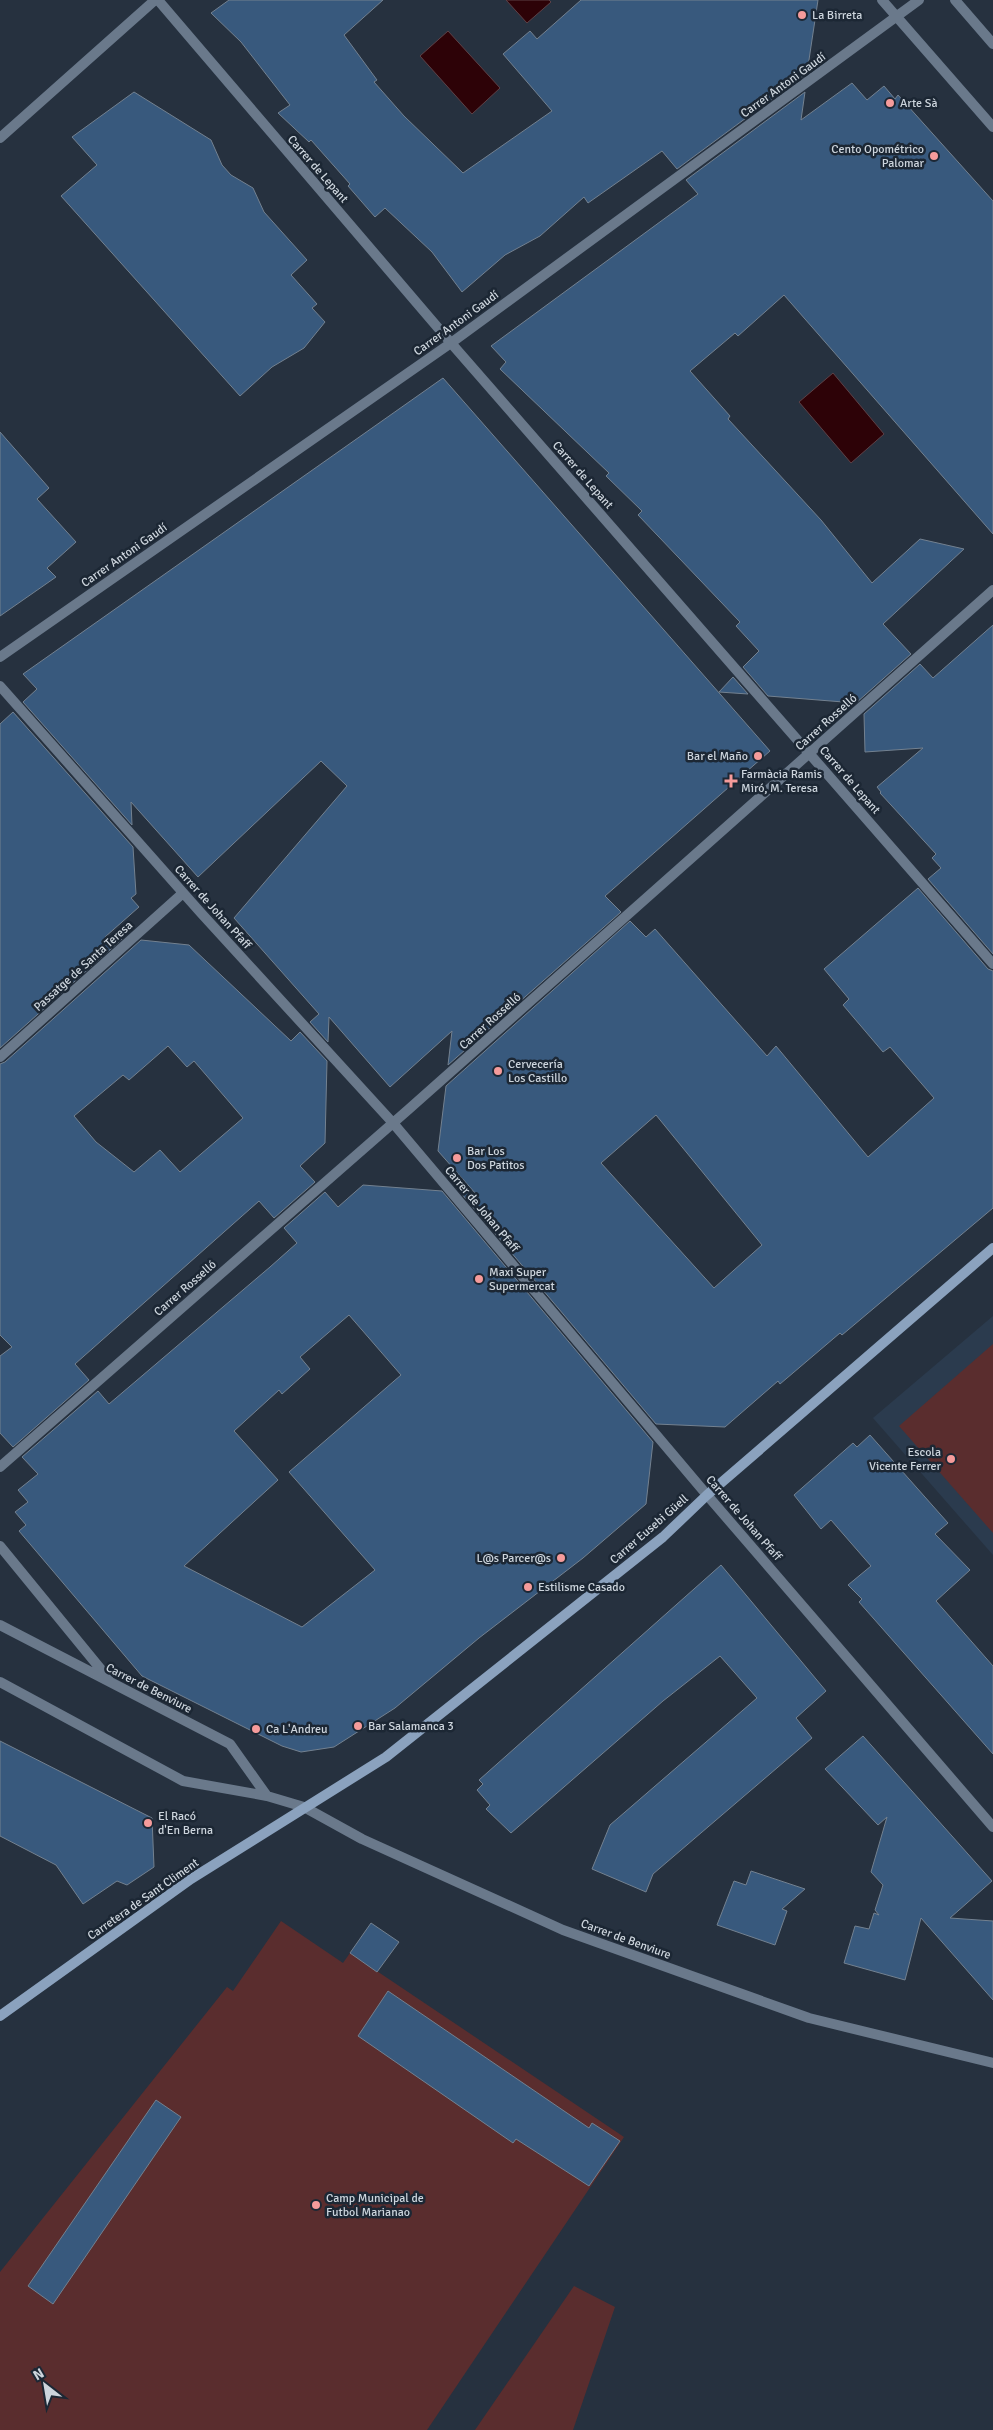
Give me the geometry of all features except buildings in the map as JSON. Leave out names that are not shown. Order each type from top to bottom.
[{"type":"street","points":[[0,138],[157,0]]},
{"type":"street","name":"Carrer de Lepant","points":[[157,0],[451,343],[810,752],[993,964]]},
{"type":"street","points":[[882,0],[993,127]]},
{"type":"street","name":"Carrer Antoni Gaudí","points":[[0,657],[451,343],[897,18],[919,0]]},
{"type":"street","points":[[955,0],[993,44]]},
{"type":"street","name":"Carrer Rosselló","points":[[0,1467],[392,1123],[993,590]]},
{"type":"street","name":"Carrer de Johan Pfaff","points":[[0,686],[183,893],[392,1123],[707,1495],[993,1827]]},
{"type":"street","name":"Passatge de Santa Teresa","points":[[0,1057],[183,893]]},
{"type":"street","name":"Carrer Eusebi Güell","points":[[304,1808],[386,1757],[663,1537],[707,1495],[993,1248]]},
{"type":"street","points":[[0,1546],[112,1682]]},
{"type":"street","name":"Carrer de Benviure","points":[[0,1625],[230,1744],[267,1796]]},
{"type":"street","name":"Carrer de Benviure","points":[[0,1682],[184,1781],[267,1796],[304,1808],[362,1838],[563,1930],[809,2018],[993,2063]]},
{"type":"street","name":"Carretera de Sant Climent","points":[[0,2016],[191,1879],[304,1808]]},
{"type":"shaded area","points":[[506,0],[549,0],[551,2],[527,23]]},
{"type":"shaded area","points":[[448,31],[500,88],[472,114],[420,56]]},
{"type":"shaded area","points":[[833,373],[884,434],[851,463],[799,402]]},
{"type":"shaded area","name":"Escola Vicente Ferrer","points":[[993,1316],[993,1555],[873,1418]]},
{"type":"shaded area","name":"Escola Vicente Ferrer","points":[[993,1344],[993,1533],[899,1426]]},
{"type":"shaded area","name":"Camp Municipal de Futbol Marianao","points":[[281,1921],[343,1963],[350,1953],[624,2137],[427,2430],[0,2430],[0,2272],[227,1987],[233,1991]]},
{"type":"shaded area","points":[[574,2286],[615,2307],[573,2430],[475,2430]]},
{"type":"place","name":"La Birreta","points":[[802,15]]},
{"type":"place","name":"Arte Sà","points":[[890,103]]},
{"type":"place","name":"Cento Opométrico Palomar","points":[[934,156]]},
{"type":"place","name":"Bar el Maño","points":[[758,756]]},
{"type":"place","name":"Farmàcia Ramis Miró, M. Teresa","points":[[731,781]]},
{"type":"place","name":"Cervecería Los Castillo","points":[[498,1071]]},
{"type":"place","name":"Bar Los Dos Patitos","points":[[457,1158]]},
{"type":"place","name":"Maxi Super Supermercat","points":[[479,1279]]},
{"type":"place","name":"Escola Vicente Ferrer","points":[[951,1459]]},
{"type":"place","name":"L@s Parcer@s","points":[[561,1558]]},
{"type":"place","name":"Estilisme Casado","points":[[528,1587]]},
{"type":"place","name":"Bar Salamanca 3","points":[[358,1726]]},
{"type":"place","name":"Ca L'Andreu","points":[[256,1729]]},
{"type":"place","name":"El Racó d'En Berna","points":[[148,1823]]},
{"type":"place","name":"Camp Municipal de Futbol Marianao","points":[[316,2205]]}]
